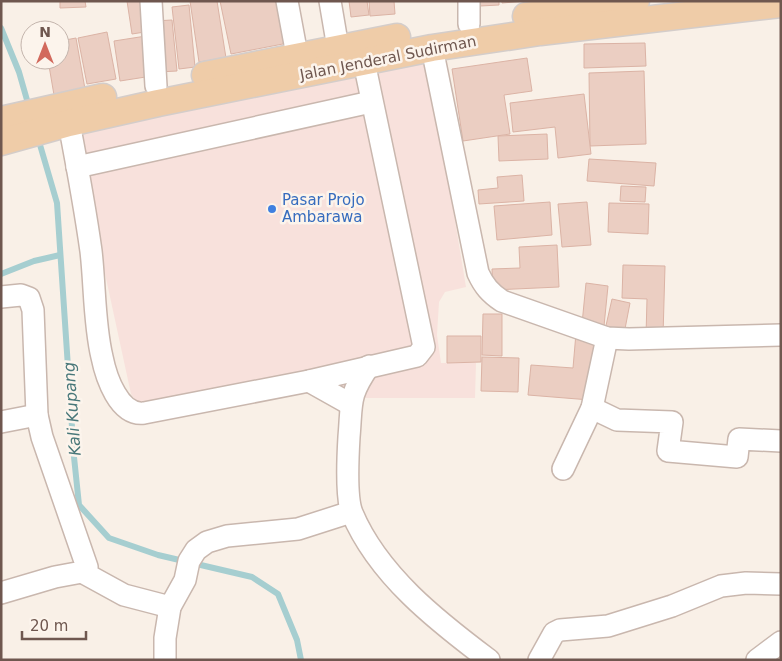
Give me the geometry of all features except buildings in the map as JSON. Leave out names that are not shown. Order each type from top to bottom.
[{"type":"main road","name":"Jalan Jenderal Sudirman","points":[[1,142],[59,119],[156,86],[297,55],[338,48],[469,13],[636,1]]},
{"type":"main road","name":"Jalan Jenderal Sudirman","points":[[1,120],[59,119],[432,48],[540,32],[781,4]]},
{"type":"street","points":[[151,1],[156,86]]},
{"type":"street","points":[[287,1],[297,55]]},
{"type":"street","points":[[330,1],[338,48]]},
{"type":"street","points":[[432,48],[478,273],[485,287],[502,301],[607,338],[781,335]]},
{"type":"street","points":[[59,119],[77,167],[90,249],[102,358],[116,396],[124,407],[135,414],[144,413],[309,381],[417,356],[424,347],[364,62]]},
{"type":"street","points":[[77,167],[371,102]]},
{"type":"street","points":[[1,297],[21,295],[29,298],[33,310],[38,415],[46,453],[87,567],[82,572],[55,577],[1,593]]},
{"type":"street","points":[[563,469],[592,408],[607,338]]},
{"type":"street","points":[[369,366],[356,384],[350,404],[351,413],[347,457],[351,512],[380,560],[413,599],[489,660]]},
{"type":"street","points":[[309,381],[350,404]]},
{"type":"street","points":[[592,408],[617,420],[672,422],[668,451],[737,457],[739,439],[781,441]]},
{"type":"street","points":[[1,422],[38,415]]},
{"type":"street","points":[[165,660],[165,638],[170,607],[196,550],[207,542],[227,536],[298,529],[351,512]]},
{"type":"street","points":[[82,572],[124,595],[170,607]]},
{"type":"street","points":[[539,660],[554,633],[560,630],[608,626],[672,606],[721,586],[746,582],[781,584]]},
{"type":"street","points":[[758,660],[781,642]]},
{"type":"shaded area","name":"Pasar Projo Ambarawa","points":[[427,63],[433,88],[466,287],[445,292],[439,302],[437,335],[441,363],[476,363],[475,398],[366,398],[331,385],[151,421],[131,394],[74,130]]},
{"type":"waterway","name":"Kali Kupang","points":[[1,28],[19,72],[29,107]]},
{"type":"waterway","name":"Kali Kupang","points":[[38,138],[57,203],[79,505],[109,538],[158,555],[252,577],[278,594],[297,640],[301,660]]},
{"type":"waterway","points":[[1,274],[34,261],[60,255]]},
{"type":"place","name":"Pasar Projo Ambarawa","points":[[272,209]]}]
